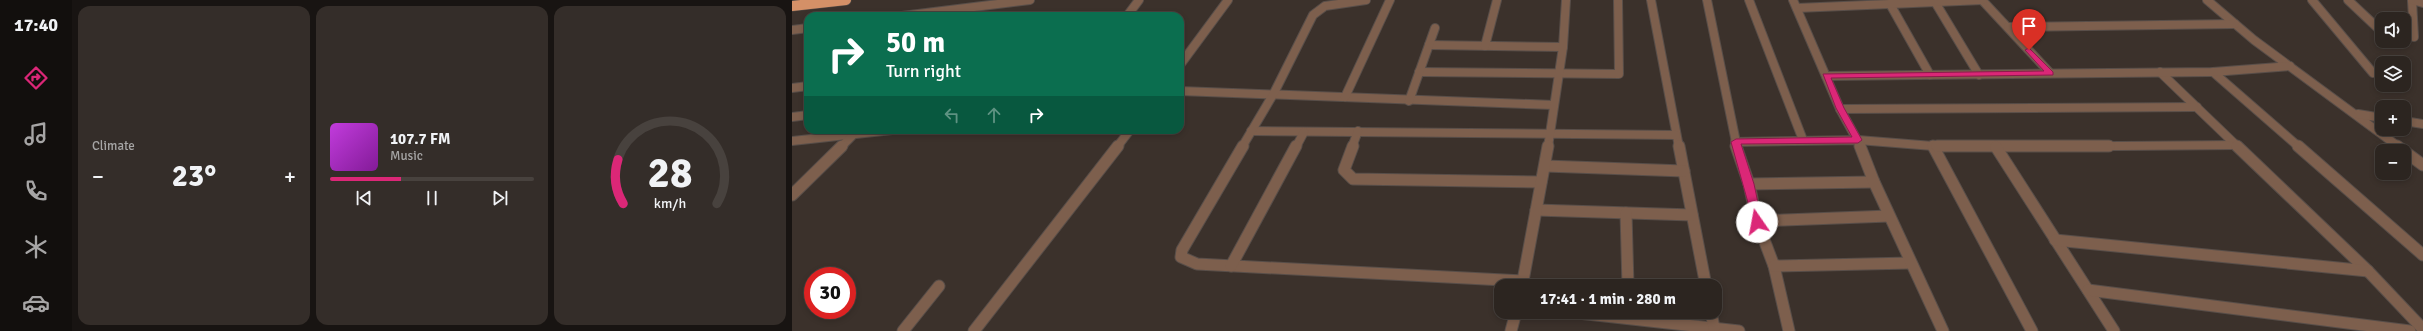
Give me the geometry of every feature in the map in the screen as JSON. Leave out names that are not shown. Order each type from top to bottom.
[{"type":"highway","points":[[792,6],[846,0]]},
{"type":"street","points":[[934,12],[1030,0]]},
{"type":"street","points":[[1130,12],[1139,0]]},
{"type":"street","points":[[1184,60],[1228,0]]},
{"type":"street","points":[[1366,0],[1334,4],[1318,10],[1313,15],[1274,93],[1182,250],[1181,257],[1188,261],[1231,266],[1494,282]]},
{"type":"street","points":[[1345,97],[1390,0]]},
{"type":"street","points":[[1485,46],[1497,0]]},
{"type":"street","points":[[1523,279],[1545,166],[1563,47],[1566,0]]},
{"type":"street","points":[[1418,72],[1619,74],[1618,0]]},
{"type":"street","points":[[1651,0],[1705,279]]},
{"type":"street","points":[[1707,0],[1736,142],[1749,184],[1757,222],[1774,266],[1789,331]]},
{"type":"street","points":[[1749,0],[1803,140]]},
{"type":"street","points":[[1943,331],[1910,263],[1874,182],[1858,140],[1840,108],[1795,4],[1890,4],[1982,0],[2050,73]]},
{"type":"street","points":[[2207,0],[2235,24],[2423,165]]},
{"type":"street","points":[[2312,0],[2373,73]]},
{"type":"street","points":[[2348,0],[2375,25]]},
{"type":"street","points":[[2414,37],[2412,0],[2423,3]]},
{"type":"street","points":[[1935,2],[1979,75]]},
{"type":"street","points":[[1890,4],[1930,75]]},
{"type":"street","points":[[2413,16],[2423,17]]},
{"type":"street","points":[[2008,27],[2235,24]]},
{"type":"street","points":[[792,30],[804,28]]},
{"type":"street","points":[[1409,101],[1418,72],[1435,28]]},
{"type":"street","points":[[1429,45],[1563,47]]},
{"type":"street","points":[[1826,76],[2213,72],[2290,66]]},
{"type":"street","points":[[2160,72],[2368,271],[2423,329]]},
{"type":"street","points":[[2213,72],[2423,255]]},
{"type":"street","points":[[792,88],[804,86]]},
{"type":"street","points":[[1184,91],[1274,93],[1409,101],[1554,105]]},
{"type":"street","points":[[1840,108],[2197,107]]},
{"type":"street","points":[[2356,114],[2375,117]]},
{"type":"street","points":[[792,117],[804,116]]},
{"type":"street","points":[[2411,122],[2423,124]]},
{"type":"street","points":[[1251,131],[1676,135]]},
{"type":"street","points":[[1358,131],[1344,170],[1353,179],[1541,182]]},
{"type":"street","points":[[1231,266],[1304,132]]},
{"type":"street","points":[[793,142],[865,134]]},
{"type":"street","points":[[974,331],[1127,134]]},
{"type":"street","points":[[792,195],[852,136]]},
{"type":"street","points":[[1736,142],[1858,140],[1933,146],[2237,145]]},
{"type":"street","points":[[1933,146],[2032,331]]},
{"type":"street","points":[[1996,146],[2114,331]]},
{"type":"street","points":[[1545,166],[1684,171]]},
{"type":"street","points":[[1749,184],[1874,182]]},
{"type":"street","points":[[1536,210],[1692,215]]},
{"type":"street","points":[[1626,213],[1628,279]]},
{"type":"street","points":[[1757,222],[1889,216]]},
{"type":"street","points":[[2055,240],[2368,271]]},
{"type":"street","points":[[1774,266],[1910,263]]},
{"type":"street","points":[[903,331],[939,286]]},
{"type":"street","points":[[2088,290],[2410,331]]},
{"type":"street","points":[[1511,331],[1514,319]]},
{"type":"street","points":[[1655,319],[1739,331]]},
{"type":"street","points":[[1712,319],[1714,328]]},
{"type":"route","points":[[1757,222],[1749,184],[1736,142],[1858,140],[1840,108],[1826,76],[2050,73],[2029,50]]}]
